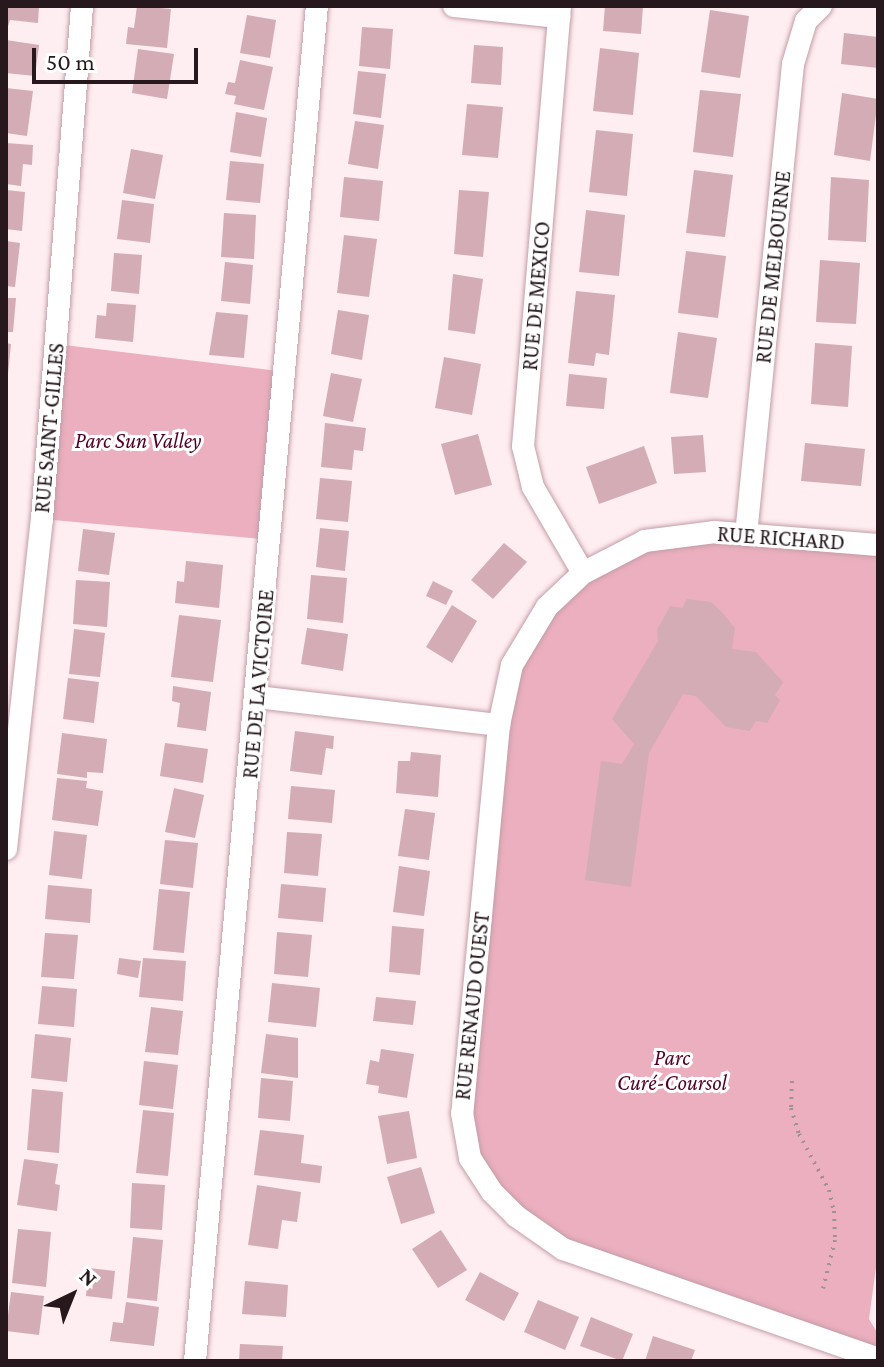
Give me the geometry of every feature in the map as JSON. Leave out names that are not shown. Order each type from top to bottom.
[{"type":"street","name":"RUE SAINT-GILLES","points":[[6,849],[8,805],[42,519],[82,6]]},
{"type":"street","name":"RUE DE LA VICTOIRE","points":[[195,1361],[317,6]]},
{"type":"street","points":[[454,6],[560,11]]},
{"type":"street","name":"RUE DE MELBOURNE","points":[[746,535],[793,64],[806,21],[821,6]]},
{"type":"street","name":"RUE DE MEXICO","points":[[560,11],[523,446],[533,487],[583,573]]},
{"type":"street","name":"RUE RICHARD","points":[[499,725],[512,665],[547,607],[583,573],[645,541],[715,532],[878,545]]},
{"type":"street","points":[[257,697],[499,725]]},
{"type":"street","name":"RUE RENAUD OUEST","points":[[499,725],[462,1113],[470,1158],[492,1192],[508,1208],[563,1249],[878,1359]]},
{"type":"path","points":[[792,1081],[791,1108],[799,1134],[829,1190],[834,1211],[835,1240],[823,1289]]},
{"type":"green space","name":"Parc Sun Valley","points":[[56,344],[286,372],[271,540],[42,519]]},
{"type":"green space","name":"Parc Curé-Coursol","points":[[645,541],[878,545],[878,1253],[869,1319],[878,1334],[878,1359],[563,1249],[492,1192],[462,1113],[499,725],[547,607]]},
{"type":"building","points":[[6,6],[39,6],[38,23],[10,20],[6,33]]},
{"type":"building","points":[[137,6],[171,9],[167,48],[126,44],[128,27],[134,28]]},
{"type":"building","points":[[605,6],[643,6],[641,34],[603,31]]},
{"type":"building","points":[[710,10],[749,16],[740,78],[701,72]]},
{"type":"building","points":[[247,15],[276,20],[270,58],[240,53]]},
{"type":"building","points":[[362,27],[393,29],[390,69],[359,66]]},
{"type":"building","points":[[844,33],[878,37],[878,68],[841,64]]},
{"type":"building","points":[[6,40],[39,45],[35,76],[6,73]]},
{"type":"building","points":[[474,45],[503,47],[501,85],[471,83]]},
{"type":"building","points":[[600,48],[639,53],[633,115],[593,111]]},
{"type":"building","points":[[138,49],[174,54],[167,99],[132,93]]},
{"type":"building","points":[[240,60],[273,67],[264,110],[234,104],[236,96],[225,94],[228,82],[235,83]]},
{"type":"building","points":[[358,71],[386,74],[381,118],[353,114]]},
{"type":"building","points":[[6,88],[33,91],[27,136],[6,133]]},
{"type":"building","points":[[700,90],[741,94],[733,157],[693,152]]},
{"type":"building","points":[[842,93],[878,99],[870,161],[834,155]]},
{"type":"building","points":[[467,104],[503,107],[498,158],[462,155]]},
{"type":"building","points":[[236,112],[267,118],[261,157],[230,152]]},
{"type":"building","points":[[355,121],[384,125],[378,169],[348,164]]},
{"type":"building","points":[[596,130],[633,134],[627,196],[589,192]]},
{"type":"building","points":[[6,143],[33,145],[32,165],[23,164],[21,186],[6,184]]},
{"type":"building","points":[[131,149],[163,155],[155,199],[123,193]]},
{"type":"building","points":[[230,161],[264,164],[260,203],[226,200]]},
{"type":"building","points":[[694,170],[733,175],[725,237],[686,233]]},
{"type":"building","points":[[344,177],[383,181],[379,221],[340,217]]},
{"type":"building","points":[[831,177],[869,180],[866,242],[828,240]]},
{"type":"building","points":[[6,190],[25,192],[22,231],[6,229]]},
{"type":"building","points":[[459,190],[489,192],[483,257],[454,254]]},
{"type":"building","points":[[122,200],[154,204],[150,243],[117,239]]},
{"type":"building","points":[[586,210],[625,215],[619,276],[579,272]]},
{"type":"building","points":[[224,213],[256,215],[254,259],[221,257]]},
{"type":"building","points":[[344,235],[377,239],[369,297],[337,293]]},
{"type":"building","points":[[6,241],[20,243],[15,287],[6,286]]},
{"type":"building","points":[[686,251],[726,256],[718,318],[678,313]]},
{"type":"building","points":[[114,253],[142,255],[139,294],[111,291]]},
{"type":"building","points":[[820,260],[860,263],[856,324],[816,322]]},
{"type":"building","points":[[225,262],[253,265],[250,304],[221,301]]},
{"type":"building","points":[[453,274],[483,279],[475,334],[448,330]]},
{"type":"building","points":[[576,291],[615,295],[609,355],[596,353],[594,366],[568,363]]},
{"type":"building","points":[[6,298],[16,298],[13,332],[6,332]]},
{"type":"building","points":[[107,303],[136,305],[133,342],[95,338],[97,315],[106,316]]},
{"type":"building","points":[[338,310],[369,315],[362,360],[331,354]]},
{"type":"building","points":[[216,312],[248,315],[244,358],[209,355]]},
{"type":"building","points":[[678,332],[717,338],[708,398],[670,393]]},
{"type":"building","points":[[6,343],[11,344],[8,374],[6,374]]},
{"type":"building","points":[[815,343],[852,346],[848,407],[811,404]]},
{"type":"building","points":[[444,357],[481,364],[472,415],[435,408]]},
{"type":"building","points":[[331,373],[362,379],[353,422],[323,416]]},
{"type":"building","points":[[569,374],[607,378],[604,409],[566,406]]},
{"type":"building","points":[[325,423],[366,428],[363,451],[354,450],[352,470],[321,467]]},
{"type":"building","points":[[478,434],[492,485],[455,495],[441,444]]},
{"type":"building","points":[[703,435],[706,472],[674,474],[671,437]]},
{"type":"building","points":[[805,443],[865,449],[861,486],[801,481]]},
{"type":"building","points":[[644,446],[657,483],[599,504],[586,467]]},
{"type":"building","points":[[320,478],[352,481],[348,522],[316,519]]},
{"type":"building","points":[[320,528],[349,531],[345,571],[316,567]]},
{"type":"building","points":[[83,529],[115,533],[109,575],[78,571]]},
{"type":"building","points":[[504,543],[527,562],[493,599],[471,580]]},
{"type":"building","points":[[186,561],[223,565],[219,608],[175,603],[177,581],[184,582]]},
{"type":"building","points":[[311,575],[347,578],[343,623],[307,619]]},
{"type":"building","points":[[76,580],[110,582],[107,627],[73,624]]},
{"type":"building","points":[[433,581],[453,591],[446,605],[426,596]]},
{"type":"building","points":[[687,599],[711,602],[721,611],[735,628],[732,649],[756,652],[783,682],[775,695],[780,700],[767,723],[756,721],[750,731],[726,727],[696,696],[683,694],[649,753],[631,887],[585,880],[601,761],[622,764],[634,744],[612,719],[658,641],[657,630],[670,606],[682,608]]},
{"type":"building","points":[[452,605],[477,621],[452,663],[426,647]]},
{"type":"building","points":[[179,615],[221,620],[213,682],[171,677]]},
{"type":"building","points":[[307,628],[348,634],[343,671],[301,664]]},
{"type":"building","points":[[74,629],[105,633],[100,677],[69,674]]},
{"type":"building","points":[[68,678],[99,682],[94,723],[63,719]]},
{"type":"building","points":[[173,686],[211,692],[206,731],[177,727],[180,703],[172,701]]},
{"type":"building","points":[[295,731],[334,736],[333,749],[326,748],[322,775],[290,771]]},
{"type":"building","points":[[62,733],[107,739],[103,773],[87,772],[87,778],[57,774]]},
{"type":"building","points":[[165,743],[208,749],[203,783],[160,776]]},
{"type":"building","points":[[411,752],[441,755],[438,797],[396,793],[398,761],[410,761]]},
{"type":"building","points":[[57,778],[87,781],[86,788],[103,791],[98,826],[52,820]]},
{"type":"building","points":[[291,786],[335,790],[332,823],[288,819]]},
{"type":"building","points":[[174,788],[204,795],[195,838],[165,832]]},
{"type":"building","points":[[405,809],[435,813],[429,860],[398,856]]},
{"type":"building","points":[[54,831],[87,835],[82,879],[49,875]]},
{"type":"building","points":[[287,832],[322,834],[318,876],[284,873]]},
{"type":"building","points":[[165,840],[198,843],[193,888],[160,884]]},
{"type":"building","points":[[399,866],[430,871],[424,916],[393,912]]},
{"type":"building","points":[[281,884],[326,888],[323,922],[278,918]]},
{"type":"building","points":[[48,885],[92,889],[90,923],[45,919]]},
{"type":"building","points":[[159,889],[190,892],[184,953],[153,950]]},
{"type":"building","points":[[392,926],[424,929],[420,975],[389,972]]},
{"type":"building","points":[[277,932],[312,935],[308,977],[274,974]]},
{"type":"building","points":[[45,933],[78,935],[74,979],[41,977]]},
{"type":"building","points":[[119,958],[141,961],[138,978],[117,974]]},
{"type":"building","points":[[143,958],[186,961],[183,1001],[139,997]]},
{"type":"building","points":[[272,983],[320,988],[316,1027],[268,1022]]},
{"type":"building","points":[[42,986],[77,989],[74,1027],[38,1024]]},
{"type":"building","points":[[376,997],[416,1001],[413,1025],[373,1021]]},
{"type":"building","points":[[151,1007],[183,1011],[178,1055],[145,1052]]},
{"type":"building","points":[[35,1034],[71,1038],[67,1082],[31,1078]]},
{"type":"building","points":[[266,1034],[298,1038],[298,1078],[261,1073]]},
{"type":"building","points":[[381,1049],[414,1054],[407,1098],[378,1093],[379,1086],[366,1084],[370,1060],[379,1062]]},
{"type":"building","points":[[144,1061],[178,1065],[173,1109],[139,1105]]},
{"type":"building","points":[[261,1078],[293,1081],[290,1121],[258,1118]]},
{"type":"building","points":[[32,1089],[63,1092],[59,1153],[27,1150]]},
{"type":"building","points":[[143,1110],[174,1113],[168,1176],[136,1173]]},
{"type":"building","points":[[409,1111],[417,1158],[387,1164],[378,1116]]},
{"type":"building","points":[[260,1130],[304,1135],[301,1163],[322,1166],[320,1183],[254,1175]]},
{"type":"building","points":[[24,1159],[58,1164],[55,1184],[60,1185],[57,1211],[17,1205]]},
{"type":"building","points":[[421,1167],[435,1213],[401,1224],[387,1177]]},
{"type":"building","points":[[132,1183],[165,1185],[162,1230],[130,1228]]},
{"type":"building","points":[[257,1185],[301,1192],[297,1222],[282,1220],[278,1249],[248,1245]]},
{"type":"building","points":[[18,1229],[51,1232],[46,1287],[12,1283]]},
{"type":"building","points":[[441,1230],[467,1270],[438,1288],[412,1249]]},
{"type":"building","points":[[133,1237],[163,1240],[157,1301],[127,1298]]},
{"type":"building","points":[[89,1268],[115,1271],[112,1299],[86,1296]]},
{"type":"building","points":[[480,1272],[519,1293],[504,1321],[465,1300]]},
{"type":"building","points":[[245,1281],[288,1285],[286,1317],[242,1314]]},
{"type":"building","points":[[11,1292],[44,1296],[39,1335],[6,1331]]},
{"type":"building","points":[[538,1300],[579,1317],[565,1350],[524,1332]]},
{"type":"building","points":[[126,1302],[159,1307],[154,1346],[110,1341],[113,1322],[123,1323]]},
{"type":"building","points":[[591,1317],[633,1334],[622,1361],[580,1346]]},
{"type":"building","points":[[653,1336],[695,1350],[691,1361],[645,1361]]},
{"type":"building","points":[[240,1344],[283,1346],[282,1361],[239,1361]]}]
